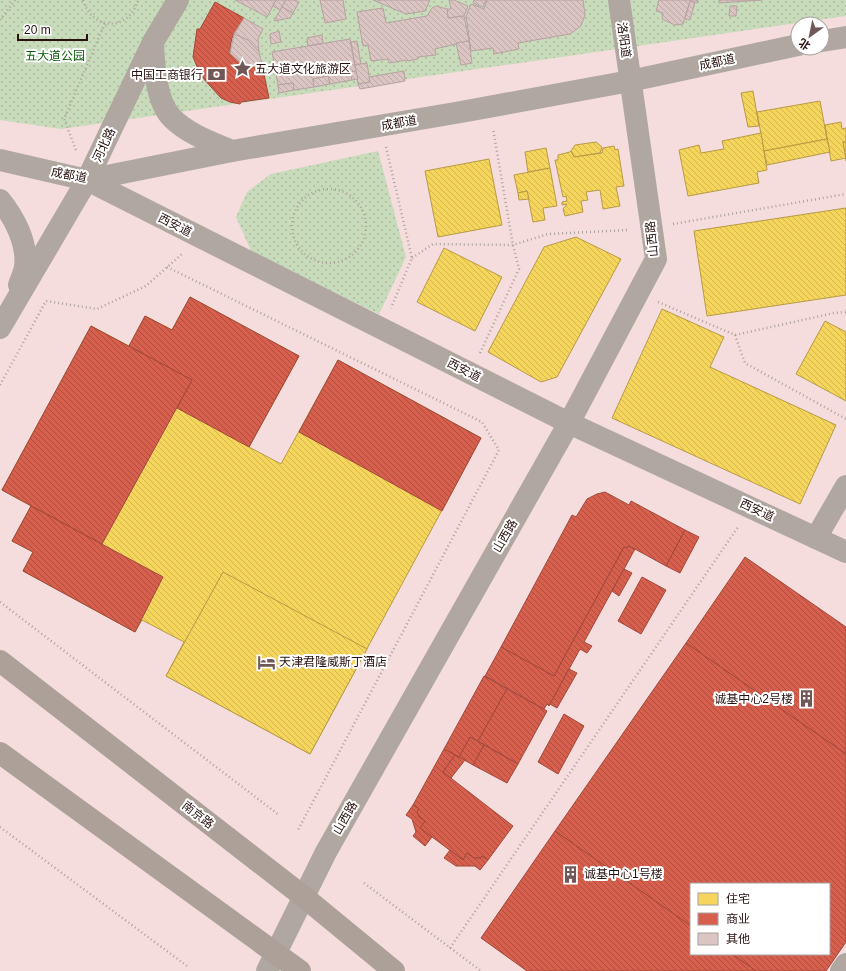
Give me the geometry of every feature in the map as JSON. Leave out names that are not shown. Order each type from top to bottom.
[{"type":"main road","name":"南京路","points":[[0,661],[304,897],[394,971]]},
{"type":"main road","points":[[0,753],[219,913],[272,962],[300,971]]},
{"type":"street","name":"河北路","points":[[0,328],[87,180],[153,42],[178,0]]},
{"type":"street","name":"洛阳道","points":[[619,0],[630,81]]},
{"type":"street","points":[[830,40],[846,37]]},
{"type":"street","points":[[153,42],[154,70],[160,94],[171,117],[195,135],[232,151]]},
{"type":"street","name":"成都道","points":[[0,160],[87,180],[232,151],[630,81],[790,47]]},
{"type":"street","name":"山西路","points":[[272,962],[326,852],[569,423],[656,259],[630,81]]},
{"type":"street","name":"西安道","points":[[87,180],[569,423],[846,552]]},
{"type":"street","points":[[0,200],[7,209],[18,230],[24,248],[25,266],[13,305]]},
{"type":"street","points":[[816,538],[846,486]]},
{"type":"street","points":[[841,971],[846,964]]},
{"type":"path","points":[[0,20],[15,0]]},
{"type":"path","points":[[83,0],[90,15],[105,23],[114,24],[129,16],[135,10],[138,0]]},
{"type":"path","points":[[87,180],[64,119],[105,23]]},
{"type":"path","points":[[470,373],[519,269],[513,245],[489,107]]},
{"type":"path","points":[[381,126],[412,258],[382,329]]},
{"type":"path","points":[[331,189],[343,192],[353,198],[365,217],[366,229],[363,241],[357,251],[348,258],[337,263],[325,263],[312,260],[302,252],[295,242],[292,229],[293,217],[298,205],[307,196],[318,190],[331,189]]},
{"type":"path","points":[[0,385],[46,301],[98,309],[146,286],[183,253],[194,234]]},
{"type":"path","points":[[167,267],[482,422],[499,450],[298,830]]},
{"type":"path","points":[[637,294],[735,335],[834,313],[846,312]]},
{"type":"path","points":[[735,335],[745,363],[846,420]]},
{"type":"path","points":[[450,948],[751,508]]},
{"type":"path","points":[[0,602],[279,815]]},
{"type":"path","points":[[0,828],[187,966]]},
{"type":"path","points":[[364,883],[480,971]]},
{"type":"green space","name":"五大道文化旅游区","points":[[0,0],[846,0],[846,16],[830,18],[830,16],[790,16],[790,24],[61,129],[0,120]]},
{"type":"green space","points":[[378,151],[406,257],[379,314],[252,253],[236,217],[247,192],[271,174]]},
{"type":"building: 住宅","points":[[753,91],[759,126],[748,127],[741,93]]},
{"type":"building: 住宅","points":[[820,101],[827,139],[764,151],[757,112]]},
{"type":"building: 住宅","points":[[841,122],[842,129],[846,128],[846,142],[843,142],[846,158],[831,161],[825,125]]},
{"type":"building: 住宅","points":[[761,133],[767,170],[757,172],[759,183],[688,196],[679,150],[699,145],[701,153],[724,149],[722,141]]},
{"type":"building: 住宅","points":[[827,139],[830,152],[767,165],[764,151]]},
{"type":"building: 住宅","points":[[596,142],[602,147],[600,153],[574,157],[571,151],[575,145]]},
{"type":"building: 住宅","points":[[843,142],[846,142],[846,158]]},
{"type":"building: 住宅","points":[[614,146],[615,150],[618,149],[624,186],[616,187],[620,206],[603,209],[600,190],[586,192],[588,200],[581,201],[583,212],[565,216],[563,209],[567,204],[562,205],[562,202],[567,201],[566,196],[563,197],[555,160],[558,160],[558,155],[571,151],[574,157],[602,153],[603,148]]},
{"type":"building: 住宅","points":[[546,148],[550,168],[528,172],[525,152]]},
{"type":"building: 住宅","points":[[489,159],[502,225],[438,237],[425,171]]},
{"type":"building: 住宅","points":[[550,168],[557,206],[543,208],[545,220],[533,222],[527,191],[518,193],[514,175]]},
{"type":"building: 住宅","points":[[527,191],[529,199],[519,200],[518,193]]},
{"type":"building: 住宅","points":[[846,208],[846,295],[707,316],[694,231]]},
{"type":"building: 住宅","points":[[576,237],[621,259],[557,377],[541,382],[488,352],[544,247]]},
{"type":"building: 住宅","points":[[444,248],[502,277],[475,331],[417,302]]},
{"type":"building: 住宅","points":[[190,297],[299,356],[249,447],[281,464],[338,360],[481,438],[310,754],[166,676],[184,642],[142,620],[135,632],[23,571],[33,552],[12,541],[31,506],[2,490],[91,326],[129,346],[145,316],[172,330]]},
{"type":"building: 住宅","points":[[662,309],[724,337],[710,367],[836,425],[800,504],[612,418]]},
{"type":"building: 住宅","points":[[825,321],[846,332],[846,401],[796,374]]},
{"type":"building: 住宅","name":"天津君隆威斯丁酒店","points":[[223,572],[367,649],[310,754],[166,676]]},
{"type":"building: 商业","points":[[215,2],[244,18],[232,38],[230,47],[232,50],[230,53],[246,68],[262,65],[269,98],[241,102],[240,104],[230,102],[221,98],[202,77],[200,78],[201,76],[193,57],[197,29],[200,29]]},
{"type":"building: 商业","points":[[190,297],[299,356],[249,447],[177,408],[192,380],[129,346],[145,316],[172,330]]},
{"type":"building: 商业","points":[[91,326],[192,380],[102,544],[2,490]]},
{"type":"building: 商业","points":[[338,360],[481,438],[442,511],[299,432]]},
{"type":"building: 商业","points":[[605,492],[629,505],[631,501],[685,530],[666,566],[635,549],[628,546],[627,548],[624,547],[554,676],[501,647],[572,515],[576,517],[587,499]]},
{"type":"building: 商业","points":[[31,506],[163,577],[135,632],[23,571],[33,552],[12,541]]},
{"type":"building: 商业","points":[[685,530],[699,537],[680,573],[666,566]]},
{"type":"building: 商业","points":[[628,546],[635,549],[584,642],[592,646],[587,653],[580,649],[549,706],[547,704],[544,709],[485,676],[501,647],[554,676],[624,547],[627,548]]},
{"type":"building: 商业","name":"诚基中心2号楼","points":[[745,557],[846,627],[846,754],[686,643]]},
{"type":"building: 商业","points":[[624,569],[632,573],[619,596],[612,591]]},
{"type":"building: 商业","points":[[642,577],[666,590],[641,634],[618,621]]},
{"type":"building: 商业","points":[[686,643],[846,754],[846,942],[826,971],[756,971],[733,955],[830,955],[830,883],[690,883],[690,925],[555,831]]},
{"type":"building: 商业","points":[[569,669],[577,673],[557,708],[550,704]]},
{"type":"building: 商业","points":[[484,676],[507,689],[478,741],[470,737],[459,757],[444,749]]},
{"type":"building: 商业","points":[[507,689],[547,711],[518,764],[478,741]]},
{"type":"building: 商业","points":[[564,714],[584,726],[558,774],[538,762]]},
{"type":"building: 商业","points":[[470,737],[484,745],[473,765],[459,757]]},
{"type":"building: 商业","points":[[484,745],[518,764],[507,783],[473,765]]},
{"type":"building: 商业","points":[[444,749],[455,755],[443,772],[513,826],[488,860],[482,856],[481,858],[474,858],[467,853],[463,860],[420,828],[425,821],[419,817],[417,812],[419,809],[413,805]]},
{"type":"building: 商业","points":[[455,755],[465,760],[451,778],[443,772]]},
{"type":"building: 商业","points":[[413,805],[419,809],[417,812],[419,817],[425,821],[420,828],[432,837],[425,846],[413,836],[416,832],[412,819],[406,815]]},
{"type":"building: 商业","name":"诚基中心1号楼","points":[[555,831],[690,925],[690,955],[733,955],[756,971],[527,971],[481,938]]},
{"type":"building: 商业","points":[[450,850],[463,860],[467,853],[474,858],[481,858],[482,856],[488,860],[480,870],[475,866],[456,866],[444,858]]},
{"type":"building: 其他","points":[[235,0],[276,0],[267,17]]},
{"type":"building: 其他","points":[[276,0],[286,0],[280,10],[273,6]]},
{"type":"building: 其他","points":[[286,0],[295,0],[299,2],[293,13],[282,7]]},
{"type":"building: 其他","points":[[320,0],[343,0],[346,19],[325,23]]},
{"type":"building: 其他","points":[[373,0],[430,0],[425,11],[406,14]]},
{"type":"building: 其他","points":[[449,0],[454,0],[468,6],[464,16],[448,18],[447,9],[451,9]]},
{"type":"building: 其他","points":[[474,0],[486,0],[483,7],[473,3]]},
{"type":"building: 其他","points":[[487,0],[583,0],[585,15],[581,26],[570,34],[518,43],[519,49],[494,54],[493,48],[471,51],[466,16],[471,4],[484,9]]},
{"type":"building: 其他","points":[[659,0],[698,0],[697,3],[690,1],[683,24],[675,25],[662,19],[663,13],[656,11]]},
{"type":"building: 其他","points":[[719,0],[762,0],[719,3]]},
{"type":"building: 其他","points":[[690,1],[695,2],[690,20],[685,19]]},
{"type":"building: 其他","points":[[436,6],[447,9],[448,18],[464,16],[469,41],[435,49],[436,55],[418,57],[418,59],[389,63],[388,59],[371,61],[368,45],[363,46],[357,12],[383,8],[386,23],[427,16],[432,8]]},
{"type":"building: 其他","points":[[730,6],[737,6],[736,16],[729,16]]},
{"type":"building: 其他","points":[[282,7],[293,13],[290,18],[274,21]]},
{"type":"building: 其他","points":[[244,18],[263,29],[258,39],[259,52],[248,40],[234,34]]},
{"type":"building: 其他","points":[[279,31],[281,42],[271,44],[270,34]]},
{"type":"building: 其他","points":[[234,34],[248,40],[259,52],[262,65],[246,68],[230,53]]},
{"type":"building: 其他","points":[[322,35],[323,43],[308,46],[307,38]]},
{"type":"building: 其他","points":[[350,39],[356,71],[350,72],[352,80],[330,84],[328,76],[313,79],[314,87],[294,90],[293,83],[278,85],[272,52]]},
{"type":"building: 其他","points":[[357,41],[361,64],[355,65],[351,42]]},
{"type":"building: 其他","points":[[469,41],[472,63],[461,65],[456,43]]},
{"type":"building: 其他","points":[[367,63],[370,82],[358,84],[355,65]]},
{"type":"building: 其他","points":[[356,71],[358,79],[352,80],[350,72]]},
{"type":"building: 其他","points":[[404,71],[405,81],[360,89],[358,84],[370,82],[369,77]]},
{"type":"building: 其他","points":[[328,76],[330,84],[314,87],[313,79]]},
{"type":"building: 其他","points":[[293,83],[294,90],[279,93],[278,85]]},
{"type":"place","name":"五大道文化旅游区","points":[[242,69]]},
{"type":"place","name":"中国工商银行","points":[[216,75]]},
{"type":"place","name":"天津君隆威斯丁酒店","points":[[266,662]]},
{"type":"place","name":"诚基中心2号楼","points":[[806,699]]},
{"type":"place","name":"诚基中心1号楼","points":[[571,874]]},
{"type":"park label","name":"五大道公园","points":[[55,56]]}]
